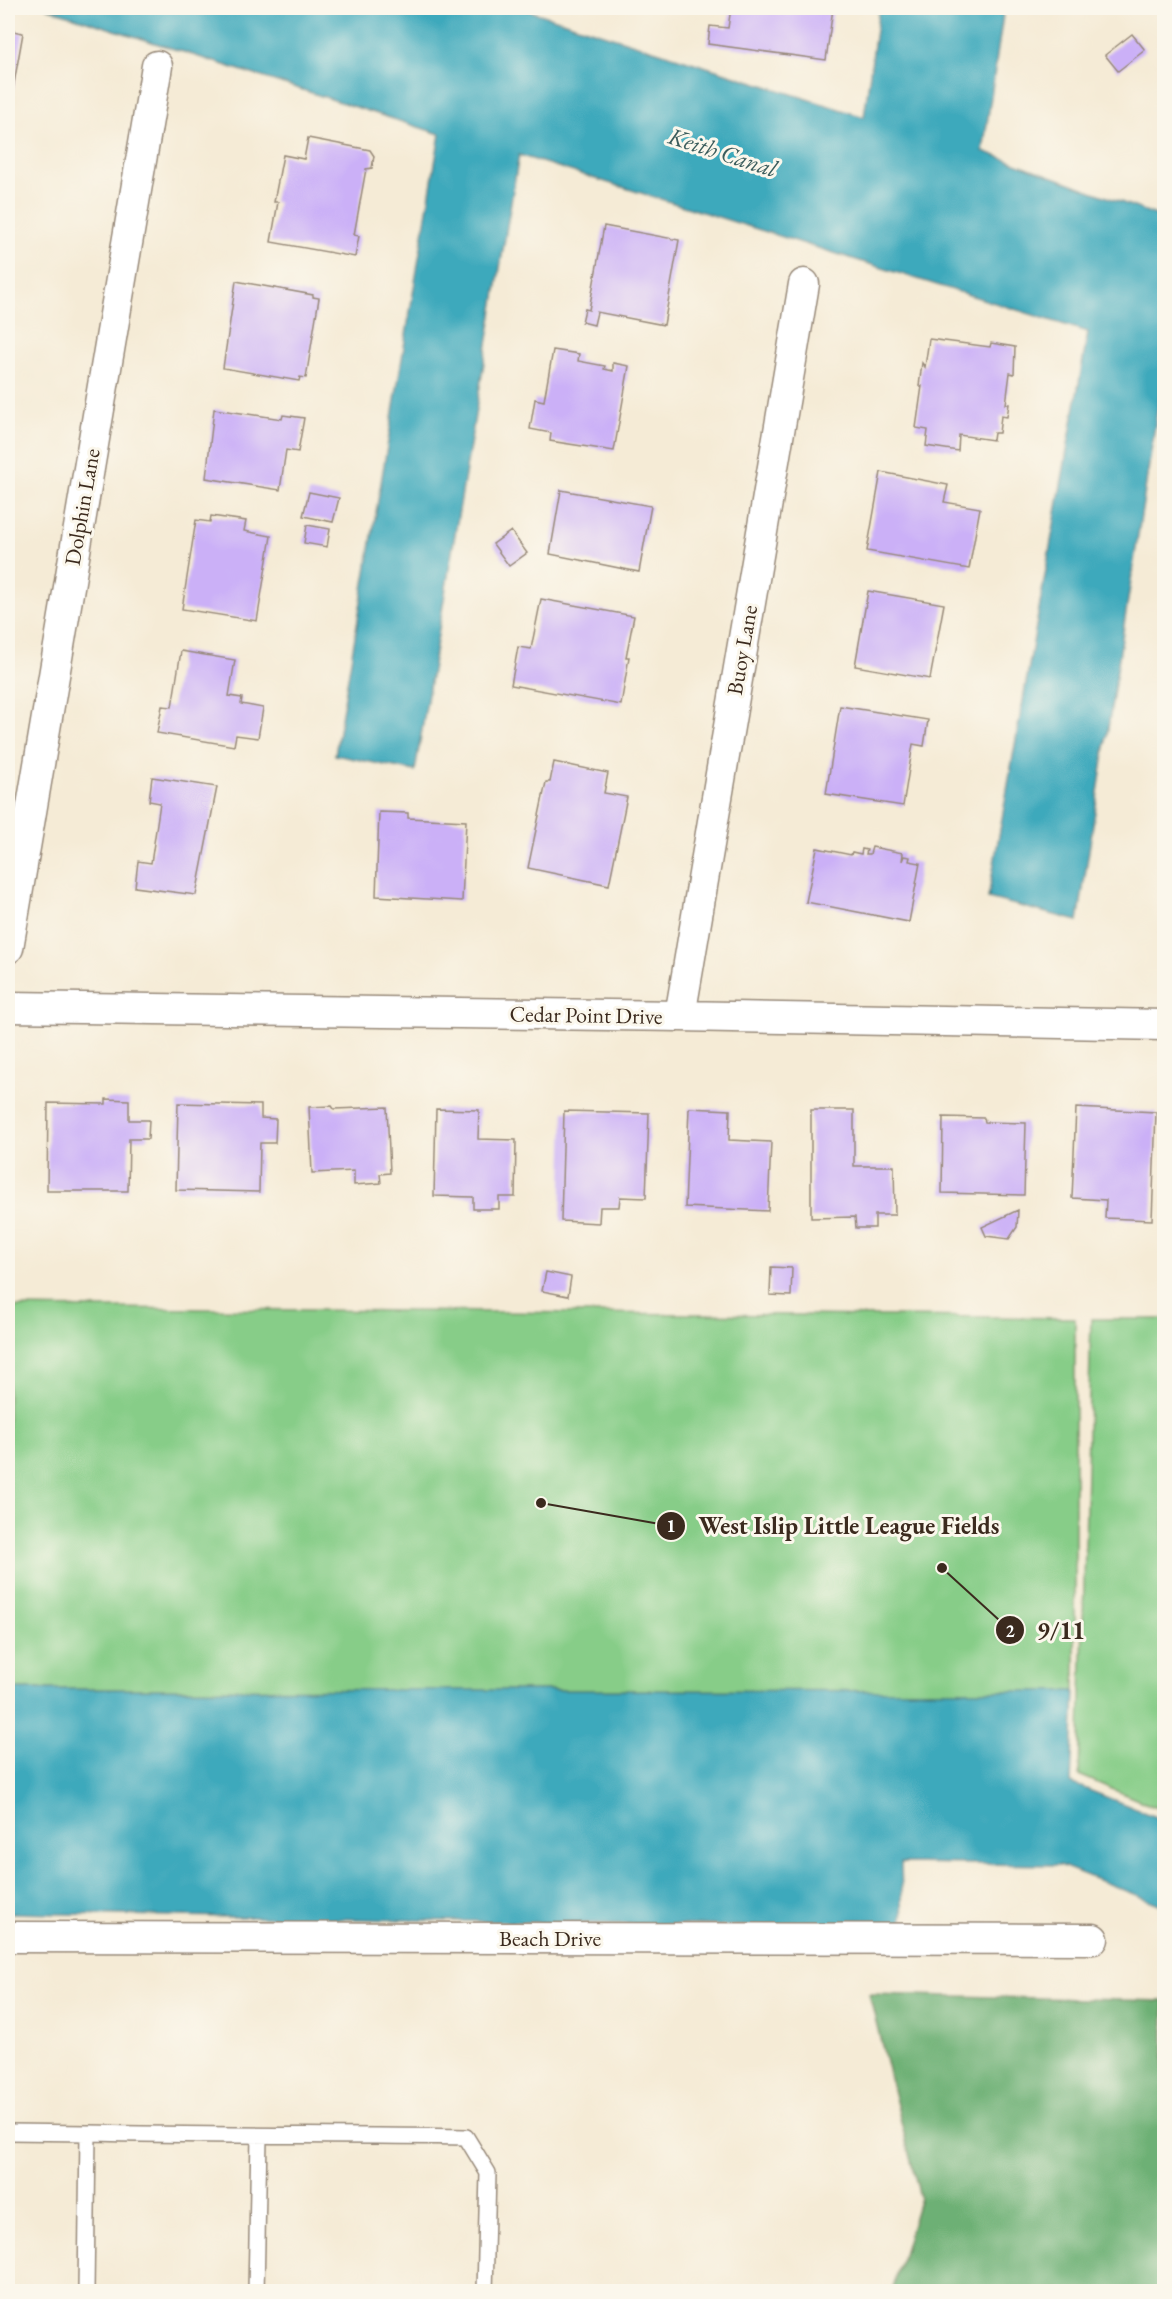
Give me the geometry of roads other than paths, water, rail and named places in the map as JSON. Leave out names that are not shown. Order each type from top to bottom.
[{"type":"street","name":"Dolphin Lane","points":[[8,948],[157,66]]},
{"type":"street","name":"Buoy Lane","points":[[680,1016],[804,284]]},
{"type":"street","name":"Cedar Point Drive","points":[[8,1007],[1164,1025]]},
{"type":"street","name":"Beach Drive","points":[[8,1937],[1093,1939]]},
{"type":"lane","points":[[8,2132],[466,2137],[488,2173],[485,2292]]},
{"type":"lane","points":[[86,2292],[88,2133]]},
{"type":"lane","points":[[255,2292],[259,2136]]},
{"type":"water","name":"Keith Canal","points":[[46,8],[521,8],[864,117],[879,8],[1004,8],[983,151],[1164,218],[1164,368],[1078,921],[988,898],[1088,332],[519,155],[415,771],[335,755],[440,134]]},
{"type":"water","points":[[8,1689],[1075,1691],[1071,1783],[1164,1820],[1164,1906],[1060,1865],[901,1863],[903,1929],[8,1913]]},
{"type":"place","name":"West Islip Little League Fields","points":[[541,1503]]},
{"type":"place","name":"9/11","points":[[942,1568]]}]
